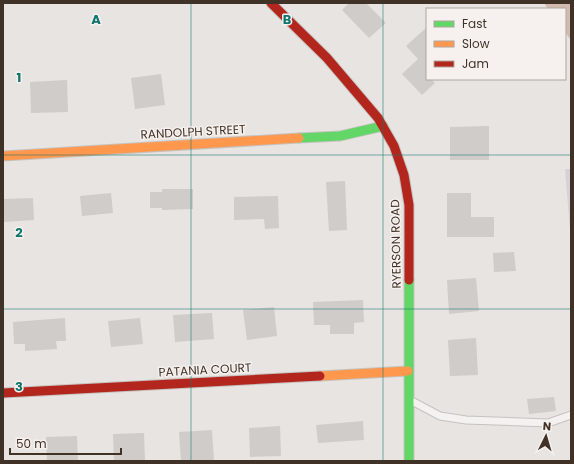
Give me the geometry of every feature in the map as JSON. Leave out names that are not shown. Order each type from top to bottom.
[{"type":"street","name":"RYERSON ROAD","points":[[271,3],[327,58],[378,118],[394,146],[404,174],[409,205],[409,461]]},
{"type":"street","name":"RANDOLPH STREET","points":[[3,156],[340,136],[383,126]]},
{"type":"street","name":"PATANIA COURT","points":[[3,393],[408,371]]},
{"type":"lane","points":[[408,399],[440,416],[466,420],[548,423],[571,415]]},
{"type":"shaded area","points":[[544,3],[571,3],[571,40],[566,33],[566,8],[547,8]]},
{"type":"shaded area","points":[[565,169],[571,169],[571,241]]},
{"type":"building","points":[[349,3],[366,3],[386,23],[369,38],[342,10]]},
{"type":"building","points":[[426,28],[426,80],[432,80],[435,83],[422,95],[402,74],[418,59],[406,46]]},
{"type":"building","points":[[161,74],[165,105],[135,109],[131,78]]},
{"type":"building","points":[[67,80],[68,112],[31,113],[30,82]]},
{"type":"building","points":[[489,126],[489,160],[450,160],[450,127]]},
{"type":"building","points":[[345,181],[347,230],[329,231],[326,182]]},
{"type":"building","points":[[162,189],[193,189],[193,209],[162,210],[162,208],[150,208],[150,192],[162,192]]},
{"type":"building","points":[[111,193],[113,213],[82,216],[80,196]]},
{"type":"building","points":[[447,193],[471,193],[471,217],[494,217],[494,237],[447,237]]},
{"type":"building","points":[[278,196],[279,228],[265,229],[264,219],[234,220],[234,197]]},
{"type":"building","points":[[33,198],[34,220],[3,222],[3,199]]},
{"type":"building","points":[[514,252],[516,271],[494,272],[493,253]]},
{"type":"building","points":[[476,278],[479,311],[449,314],[447,280]]},
{"type":"building","points":[[363,300],[364,322],[354,323],[354,334],[330,334],[330,325],[314,325],[313,302]]},
{"type":"building","points":[[274,307],[277,336],[247,340],[243,310]]},
{"type":"building","points":[[212,313],[214,339],[175,342],[173,315]]},
{"type":"building","points":[[65,318],[66,341],[56,341],[57,349],[25,351],[25,344],[14,344],[13,322]]},
{"type":"building","points":[[140,318],[143,344],[111,347],[108,321]]},
{"type":"building","points":[[476,338],[478,375],[450,376],[448,340]]},
{"type":"building","points":[[554,397],[556,411],[529,414],[527,399]]},
{"type":"building","points":[[363,421],[364,440],[318,443],[316,425]]},
{"type":"building","points":[[280,426],[281,456],[250,457],[249,428]]},
{"type":"building","points":[[212,430],[214,461],[181,461],[179,432]]},
{"type":"building","points":[[144,433],[145,461],[114,461],[113,434]]},
{"type":"building","points":[[77,436],[78,461],[47,461],[46,437]]},
{"type":"traffic: fast","points":[[299,138],[340,136],[383,126]]},
{"type":"traffic: fast","points":[[409,280],[409,461]]},
{"type":"traffic: slow","points":[[3,156],[299,138]]},
{"type":"traffic: slow","points":[[320,376],[408,371]]},
{"type":"traffic: jam","points":[[271,3],[327,58],[378,118],[394,146],[404,175],[409,205],[409,280]]},
{"type":"traffic: jam","points":[[3,393],[320,376]]}]
